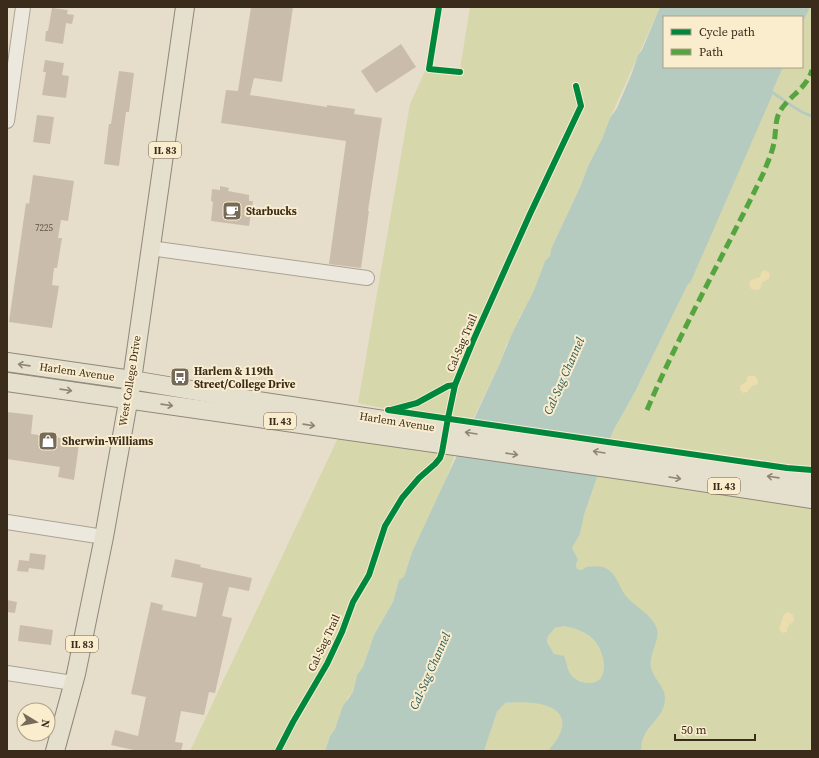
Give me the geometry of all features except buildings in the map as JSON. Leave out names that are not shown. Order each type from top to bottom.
[{"type":"main road","name":"West College Drive","points":[[55,751],[76,674],[104,536],[132,380],[185,7]]},
{"type":"main road","name":"Harlem Avenue","points":[[7,362],[132,380],[251,400],[432,435]]},
{"type":"main road","name":"Harlem Avenue","points":[[7,382],[128,400],[432,435],[637,465],[812,499]]},
{"type":"main road","name":"Harlem Avenue","points":[[637,465],[812,482]]},
{"type":"street","points":[[7,121],[23,7]]},
{"type":"street","points":[[150,248],[367,278]]},
{"type":"street","points":[[7,522],[104,536]]},
{"type":"street","points":[[7,673],[73,683]]},
{"type":"green space","points":[[470,7],[660,7],[602,139],[588,166],[581,185],[551,249],[550,256],[528,303],[520,316],[512,336],[506,345],[501,361],[472,421],[358,403],[410,104],[426,69],[459,76]]},
{"type":"green space","points":[[810,7],[812,7],[812,751],[484,751],[497,712],[505,703],[532,702],[554,654],[547,642],[548,638],[553,630],[565,626],[584,569],[577,569],[576,565],[578,559],[572,548],[580,534],[584,515],[613,431],[635,392],[689,282],[783,68],[803,68],[803,22]]},
{"type":"green space","points":[[338,438],[455,455],[443,487],[412,552],[404,577],[399,580],[393,602],[374,635],[363,667],[357,675],[353,692],[348,697],[335,729],[330,736],[325,751],[190,751]]},
{"type":"sand","points":[[764,270],[770,273],[769,279],[762,282],[760,289],[751,289],[749,284],[751,280],[760,277]]},
{"type":"sand","points":[[748,376],[755,376],[758,384],[752,386],[747,392],[743,393],[740,390],[740,386],[746,382]]},
{"type":"sand","points":[[788,612],[793,615],[794,621],[788,626],[787,632],[783,633],[779,629],[784,614]]},
{"type":"water","name":"Cal-Sag Channel","points":[[660,7],[810,7],[803,22],[803,16],[663,16],[663,68],[783,68],[689,282],[635,392],[613,431],[584,515],[580,534],[572,548],[578,559],[576,565],[577,569],[582,570],[586,567],[595,566],[607,569],[615,576],[626,596],[648,615],[655,624],[657,629],[657,639],[651,658],[651,668],[665,695],[665,700],[660,714],[644,735],[641,751],[548,751],[559,736],[562,725],[561,716],[554,709],[544,705],[519,702],[505,703],[497,712],[484,751],[325,751],[343,706],[353,692],[357,675],[363,667],[374,635],[393,602],[399,580],[404,577],[412,552],[513,332],[532,294],[545,261],[550,256],[551,249],[581,185],[588,166],[602,139],[610,118],[617,108],[638,55],[642,50]],"holes":[[[565,626],[582,631],[592,638],[599,646],[603,660],[603,673],[601,678],[596,682],[584,683],[574,678],[569,672],[564,656],[554,654],[547,642],[548,636],[555,628]]]},
{"type":"waterway","points":[[689,282],[772,92],[797,109],[812,116]]},
{"type":"marked path","points":[[647,410],[674,350],[763,174],[773,147],[779,113],[787,102],[806,83],[812,70]]},
{"type":"cycle path","points":[[439,7],[429,69],[460,72]]},
{"type":"cycle path","name":"Cal-Sag Trail","points":[[278,751],[327,664],[342,632],[353,602],[369,575],[385,526],[402,498],[419,478],[440,458],[455,385],[530,214],[581,106],[576,86]]},
{"type":"cycle path","points":[[391,410],[417,403],[448,386],[455,385]]},
{"type":"cycle path","points":[[388,410],[787,468],[812,470]]},
{"type":"place","name":"Starbucks","points":[[232,211]]},
{"type":"place","name":"Harlem & 119th Street/College Drive","points":[[180,377]]},
{"type":"place","name":"Sherwin-Williams","points":[[48,441]]}]
